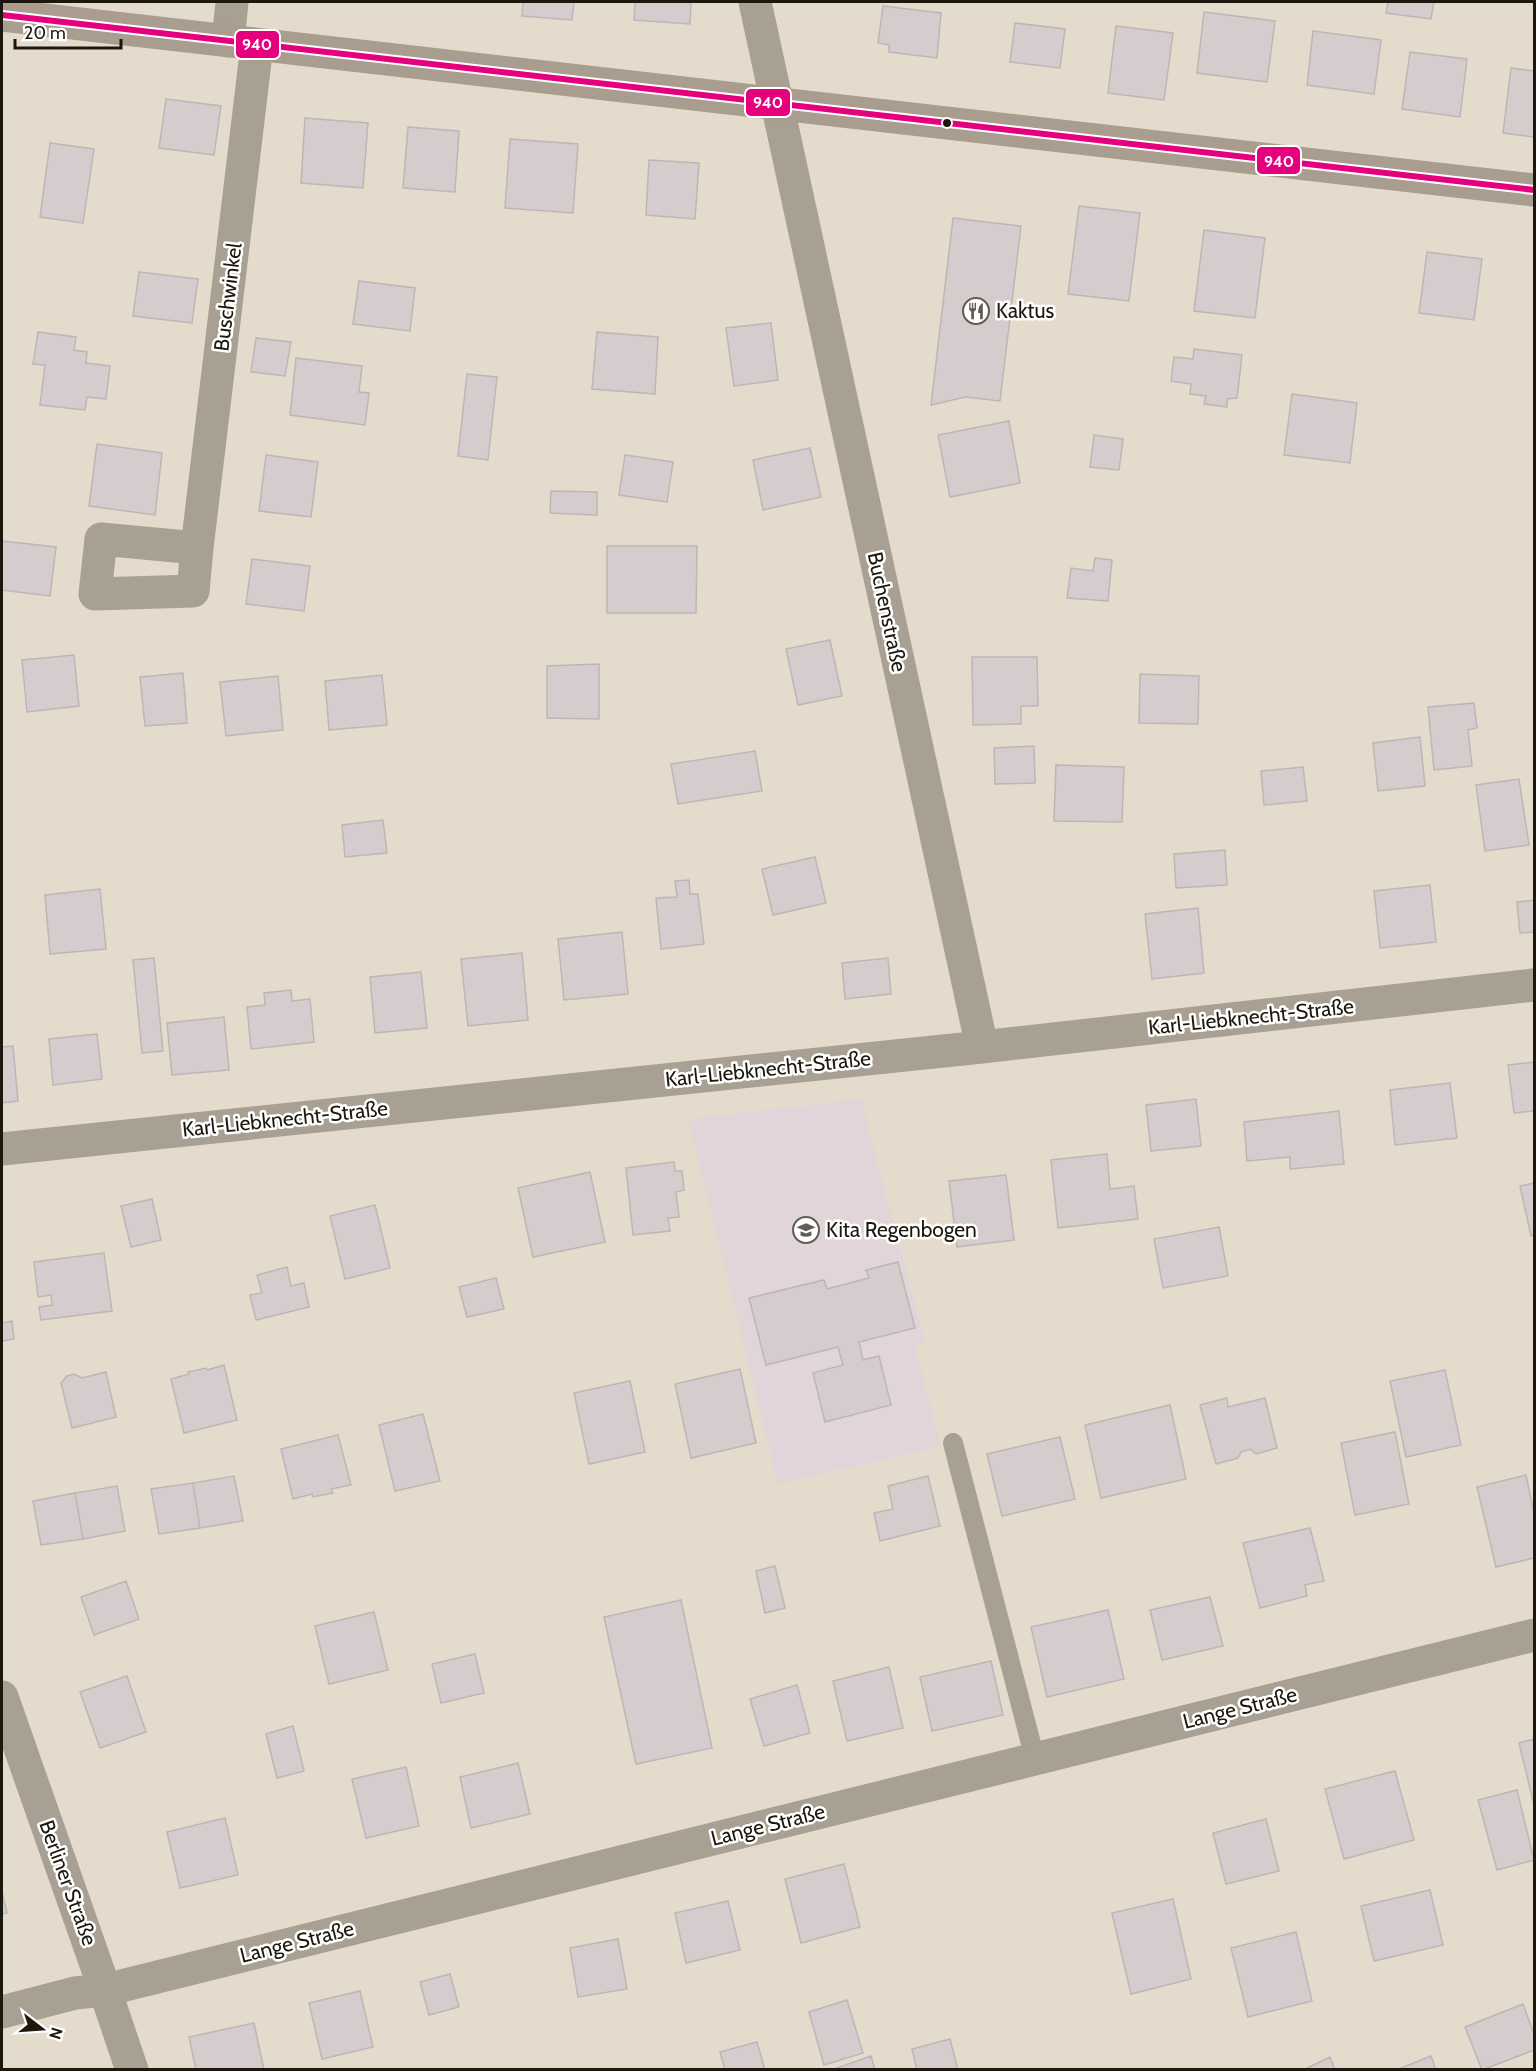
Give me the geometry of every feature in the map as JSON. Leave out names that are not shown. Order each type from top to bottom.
[{"type":"street","name":"Buschwinkel","points":[[197,548],[243,43],[232,2]]},
{"type":"street","name":"Buchenstraße","points":[[755,2],[982,1047]]},
{"type":"street","points":[[2,15],[1534,190]]},
{"type":"street","name":"Karl-Liebknecht-Straße","points":[[2,1149],[982,1047],[1534,985]]},
{"type":"street","name":"Lange Straße","points":[[2,2012],[75,1993],[105,1990],[1534,1635]]},
{"type":"street","name":"Berliner Straße","points":[[2,1697],[132,2070]]},
{"type":"lane","points":[[954,1443],[1035,1759]]},
{"type":"shaded area","name":"Kita Regenbogen","points":[[861,1099],[925,1342],[915,1345],[941,1446],[778,1484],[688,1119]]},
{"type":"building","points":[[523,2],[574,2],[572,20],[522,16]]},
{"type":"building","points":[[635,2],[691,2],[690,24],[634,20]]},
{"type":"building","points":[[1388,2],[1434,2],[1431,19],[1386,13]]},
{"type":"building","points":[[883,6],[941,13],[937,58],[889,52],[889,45],[878,43]]},
{"type":"building","points":[[1204,12],[1275,21],[1267,82],[1197,73]]},
{"type":"building","points":[[1015,23],[1065,29],[1060,68],[1010,62]]},
{"type":"building","points":[[1116,26],[1173,33],[1164,100],[1108,93]]},
{"type":"building","points":[[1313,31],[1381,40],[1374,94],[1307,85]]},
{"type":"building","points":[[1410,52],[1467,59],[1460,117],[1402,109]]},
{"type":"building","points":[[1511,68],[1534,71],[1534,137],[1503,133]]},
{"type":"building","points":[[166,99],[221,106],[214,155],[159,148]]},
{"type":"building","points":[[305,118],[368,123],[363,188],[301,183]]},
{"type":"building","points":[[408,127],[459,131],[455,192],[403,188]]},
{"type":"building","points":[[510,139],[578,144],[573,213],[505,208]]},
{"type":"building","points":[[50,143],[94,149],[83,223],[40,217]]},
{"type":"building","points":[[649,160],[699,163],[695,219],[646,215]]},
{"type":"building","points":[[1079,206],[1140,213],[1129,301],[1068,294]]},
{"type":"building","name":"Kaktus","points":[[953,218],[1021,226],[1000,401],[965,397],[931,405]]},
{"type":"building","points":[[1204,230],[1265,238],[1255,318],[1194,311]]},
{"type":"building","points":[[1427,252],[1482,259],[1474,320],[1419,313]]},
{"type":"building","points":[[139,272],[198,279],[192,323],[133,316]]},
{"type":"building","points":[[359,281],[415,288],[410,331],[353,324]]},
{"type":"building","points":[[771,323],[778,380],[734,386],[726,328]]},
{"type":"building","points":[[38,332],[76,337],[74,350],[87,352],[86,363],[110,366],[106,399],[87,397],[85,410],[40,405],[45,365],[33,364]]},
{"type":"building","points":[[597,332],[658,337],[655,394],[592,389]]},
{"type":"building","points":[[256,338],[291,342],[285,376],[251,372]]},
{"type":"building","points":[[1194,349],[1242,355],[1237,398],[1227,399],[1227,407],[1204,404],[1206,396],[1190,394],[1191,384],[1171,381],[1174,357],[1193,359]]},
{"type":"building","points":[[296,358],[362,366],[359,392],[369,393],[365,425],[290,415]]},
{"type":"building","points":[[467,374],[497,377],[488,460],[458,456]]},
{"type":"building","points":[[1292,394],[1357,403],[1350,463],[1284,455]]},
{"type":"building","points":[[1009,421],[1020,483],[950,497],[938,435]]},
{"type":"building","points":[[1094,435],[1123,439],[1119,470],[1090,467]]},
{"type":"building","points":[[97,444],[162,453],[155,515],[89,506]]},
{"type":"building","points":[[810,448],[821,497],[763,510],[753,460]]},
{"type":"building","points":[[266,455],[318,462],[311,517],[259,511]]},
{"type":"building","points":[[625,455],[673,462],[667,502],[619,495]]},
{"type":"building","points":[[551,491],[597,492],[597,515],[550,513]]},
{"type":"building","points":[[2,541],[56,547],[50,596],[2,590]]},
{"type":"building","points":[[607,546],[697,546],[696,613],[607,613]]},
{"type":"building","points":[[1095,558],[1112,560],[1108,601],[1067,598],[1071,568],[1093,571]]},
{"type":"building","points":[[252,559],[310,566],[304,611],[246,604]]},
{"type":"building","points":[[830,640],[842,696],[798,705],[786,649]]},
{"type":"building","points":[[74,655],[79,706],[27,712],[22,660]]},
{"type":"building","points":[[972,657],[1037,657],[1038,706],[1021,706],[1021,724],[973,725]]},
{"type":"building","points":[[599,664],[599,719],[547,718],[547,666]]},
{"type":"building","points":[[183,673],[187,723],[145,726],[140,677]]},
{"type":"building","points":[[1140,674],[1199,676],[1198,724],[1139,723]]},
{"type":"building","points":[[382,675],[387,725],[329,730],[325,681]]},
{"type":"building","points":[[278,676],[283,730],[226,736],[220,682]]},
{"type":"building","points":[[1474,703],[1477,728],[1468,730],[1472,766],[1434,770],[1428,707]]},
{"type":"building","points":[[1420,737],[1425,786],[1378,791],[1373,743]]},
{"type":"building","points":[[1034,746],[1035,783],[995,784],[994,748]]},
{"type":"building","points":[[755,751],[762,791],[678,804],[671,764]]},
{"type":"building","points":[[1056,765],[1124,767],[1122,822],[1054,821]]},
{"type":"building","points":[[1303,767],[1307,801],[1264,805],[1261,771]]},
{"type":"building","points":[[1519,779],[1529,845],[1485,851],[1476,785]]},
{"type":"building","points":[[383,820],[387,853],[345,857],[342,825]]},
{"type":"building","points":[[1225,850],[1227,885],[1176,888],[1174,854]]},
{"type":"building","points":[[815,857],[826,903],[773,915],[762,869]]},
{"type":"building","points":[[689,880],[690,894],[698,894],[704,944],[661,949],[656,898],[677,897],[675,881]]},
{"type":"building","points":[[1430,885],[1436,942],[1380,948],[1374,891]]},
{"type":"building","points":[[100,889],[106,949],[50,954],[45,895]]},
{"type":"building","points":[[1534,900],[1534,932],[1520,933],[1517,902]]},
{"type":"building","points":[[1198,908],[1204,973],[1152,979],[1145,914]]},
{"type":"building","points":[[622,932],[628,994],[564,1000],[558,939]]},
{"type":"building","points":[[522,953],[528,1020],[468,1026],[461,959]]},
{"type":"building","points":[[154,958],[163,1051],[142,1053],[133,960]]},
{"type":"building","points":[[888,958],[891,994],[845,999],[842,963]]},
{"type":"building","points":[[421,972],[427,1028],[375,1033],[370,977]]},
{"type":"building","points":[[291,990],[292,1001],[310,999],[314,1042],[251,1049],[247,1007],[265,1005],[264,993]]},
{"type":"building","points":[[224,1017],[229,1070],[172,1075],[167,1023]]},
{"type":"building","points":[[97,1034],[102,1079],[53,1085],[49,1039]]},
{"type":"building","points":[[13,1046],[18,1101],[2,1103],[2,1047]]},
{"type":"building","points":[[1534,1062],[1534,1111],[1514,1113],[1508,1065]]},
{"type":"building","points":[[1450,1083],[1457,1138],[1395,1145],[1390,1090]]},
{"type":"building","points":[[1196,1099],[1201,1146],[1151,1151],[1146,1105]]},
{"type":"building","points":[[1339,1111],[1344,1164],[1290,1169],[1290,1157],[1247,1161],[1244,1122]]},
{"type":"building","points":[[1107,1154],[1110,1189],[1134,1186],[1138,1219],[1058,1228],[1051,1160]]},
{"type":"building","points":[[674,1162],[675,1171],[682,1171],[684,1190],[676,1192],[679,1217],[668,1218],[670,1231],[633,1235],[626,1168]]},
{"type":"building","points":[[590,1172],[605,1242],[533,1257],[518,1188]]},
{"type":"building","points":[[1006,1175],[1014,1240],[957,1247],[949,1181]]},
{"type":"building","points":[[1534,1183],[1534,1235],[1531,1236],[1520,1186]]},
{"type":"building","points":[[152,1199],[161,1240],[131,1247],[121,1206]]},
{"type":"building","points":[[375,1205],[390,1268],[345,1279],[330,1216]]},
{"type":"building","points":[[1219,1227],[1228,1276],[1163,1288],[1154,1239]]},
{"type":"building","points":[[104,1253],[112,1311],[41,1320],[39,1307],[52,1305],[51,1295],[38,1297],[34,1262]]},
{"type":"building","points":[[898,1262],[915,1328],[859,1342],[863,1360],[879,1356],[891,1405],[825,1422],[813,1373],[843,1365],[838,1347],[766,1365],[749,1298],[824,1280],[827,1289],[869,1278],[866,1270]]},
{"type":"building","points":[[287,1267],[291,1286],[304,1283],[309,1307],[256,1320],[250,1295],[262,1293],[257,1275]]},
{"type":"building","points":[[496,1278],[504,1309],[467,1317],[459,1287]]},
{"type":"building","points":[[12,1321],[14,1339],[2,1341],[2,1323]]},
{"type":"building","points":[[224,1365],[237,1420],[184,1433],[171,1379],[189,1374],[188,1372]]},
{"type":"building","points":[[740,1369],[756,1443],[691,1458],[675,1384]]},
{"type":"building","points":[[1445,1370],[1461,1445],[1406,1457],[1390,1381]]},
{"type":"building","points":[[106,1372],[116,1417],[72,1428],[61,1383],[67,1376],[74,1374],[82,1378]]},
{"type":"building","points":[[630,1381],[645,1452],[589,1464],[574,1393]]},
{"type":"building","points":[[1227,1398],[1228,1407],[1265,1398],[1277,1448],[1256,1454],[1250,1449],[1241,1452],[1238,1458],[1216,1464],[1200,1405]]},
{"type":"building","points":[[1170,1405],[1186,1479],[1101,1498],[1085,1425]]},
{"type":"building","points":[[423,1414],[440,1481],[395,1491],[379,1425]]},
{"type":"building","points":[[1395,1432],[1409,1504],[1355,1515],[1341,1443]]},
{"type":"building","points":[[338,1435],[351,1485],[331,1489],[333,1493],[313,1497],[312,1494],[293,1499],[281,1449]]},
{"type":"building","points":[[1060,1437],[1075,1499],[1002,1516],[987,1454]]},
{"type":"building","points":[[1526,1475],[1534,1513],[1534,1558],[1496,1567],[1477,1487]]},
{"type":"building","points":[[234,1476],[243,1521],[200,1528],[193,1483]]},
{"type":"building","points":[[928,1476],[940,1526],[880,1541],[874,1513],[893,1509],[888,1486]]},
{"type":"building","points":[[193,1483],[200,1528],[159,1534],[151,1489]]},
{"type":"building","points":[[117,1486],[125,1531],[83,1539],[75,1493]]},
{"type":"building","points":[[75,1493],[83,1539],[41,1545],[33,1501]]},
{"type":"building","points":[[1310,1528],[1324,1581],[1305,1585],[1307,1596],[1260,1608],[1243,1543]]},
{"type":"building","points":[[775,1566],[785,1608],[765,1613],[756,1571]]},
{"type":"building","points":[[126,1581],[139,1619],[94,1635],[81,1597]]},
{"type":"building","points":[[1210,1597],[1223,1646],[1162,1660],[1150,1610]]},
{"type":"building","points":[[681,1600],[712,1748],[636,1764],[604,1617]]},
{"type":"building","points":[[1108,1610],[1124,1679],[1047,1697],[1031,1627]]},
{"type":"building","points":[[374,1612],[388,1670],[329,1684],[315,1626]]},
{"type":"building","points":[[475,1654],[484,1693],[441,1703],[432,1664]]},
{"type":"building","points":[[991,1661],[1003,1715],[932,1731],[920,1677]]},
{"type":"building","points":[[889,1667],[903,1728],[847,1741],[833,1681]]},
{"type":"building","points":[[127,1676],[146,1732],[100,1748],[80,1692]]},
{"type":"building","points":[[797,1685],[810,1733],[764,1746],[750,1699]]},
{"type":"building","points":[[293,1726],[304,1771],[277,1778],[266,1734]]},
{"type":"building","points":[[1534,1739],[1534,1805],[1519,1743]]},
{"type":"building","points":[[518,1763],[530,1814],[471,1828],[460,1777]]},
{"type":"building","points":[[406,1767],[419,1826],[366,1838],[352,1779]]},
{"type":"building","points":[[1395,1771],[1414,1840],[1344,1859],[1325,1789]]},
{"type":"building","points":[[1517,1790],[1534,1860],[1497,1870],[1478,1800]]},
{"type":"building","points":[[225,1818],[238,1875],[180,1888],[167,1832]]},
{"type":"building","points":[[1266,1819],[1279,1871],[1226,1884],[1213,1833]]},
{"type":"building","points":[[844,1864],[860,1927],[801,1943],[785,1879]]},
{"type":"building","points":[[1430,1890],[1443,1945],[1374,1961],[1361,1906]]},
{"type":"building","points":[[2,1892],[7,1913],[2,1914]]},
{"type":"building","points":[[1173,1899],[1191,1979],[1131,1994],[1112,1913]]},
{"type":"building","points":[[728,1901],[740,1950],[686,1963],[675,1913]]},
{"type":"building","points":[[1296,1932],[1312,2001],[1248,2017],[1231,1948]]},
{"type":"building","points":[[618,1939],[627,1989],[578,1997],[570,1948]]},
{"type":"building","points":[[450,1974],[459,2007],[429,2015],[420,1982]]},
{"type":"building","points":[[360,1991],[373,2047],[322,2059],[309,2003]]},
{"type":"building","points":[[847,2000],[863,2053],[824,2065],[809,2012]]},
{"type":"building","points":[[1523,2004],[1534,2034],[1534,2050],[1482,2070],[1465,2027]]},
{"type":"building","points":[[254,2023],[264,2070],[196,2070],[189,2037]]},
{"type":"building","points":[[950,2039],[958,2070],[917,2070],[912,2049]]},
{"type":"building","points":[[757,2042],[765,2070],[725,2070],[720,2052]]},
{"type":"building","points":[[871,2056],[875,2070],[834,2069]]},
{"type":"building","points":[[1431,2056],[1436,2070],[1396,2070]]},
{"type":"building","points":[[1330,2057],[1335,2070],[1303,2070]]},
{"type":"transit line","name":"940","points":[[2,15],[1534,190]]},
{"type":"place","name":"Kaktus","points":[[976,311]]},
{"type":"place","name":"Kita Regenbogen","points":[[806,1230]]}]
